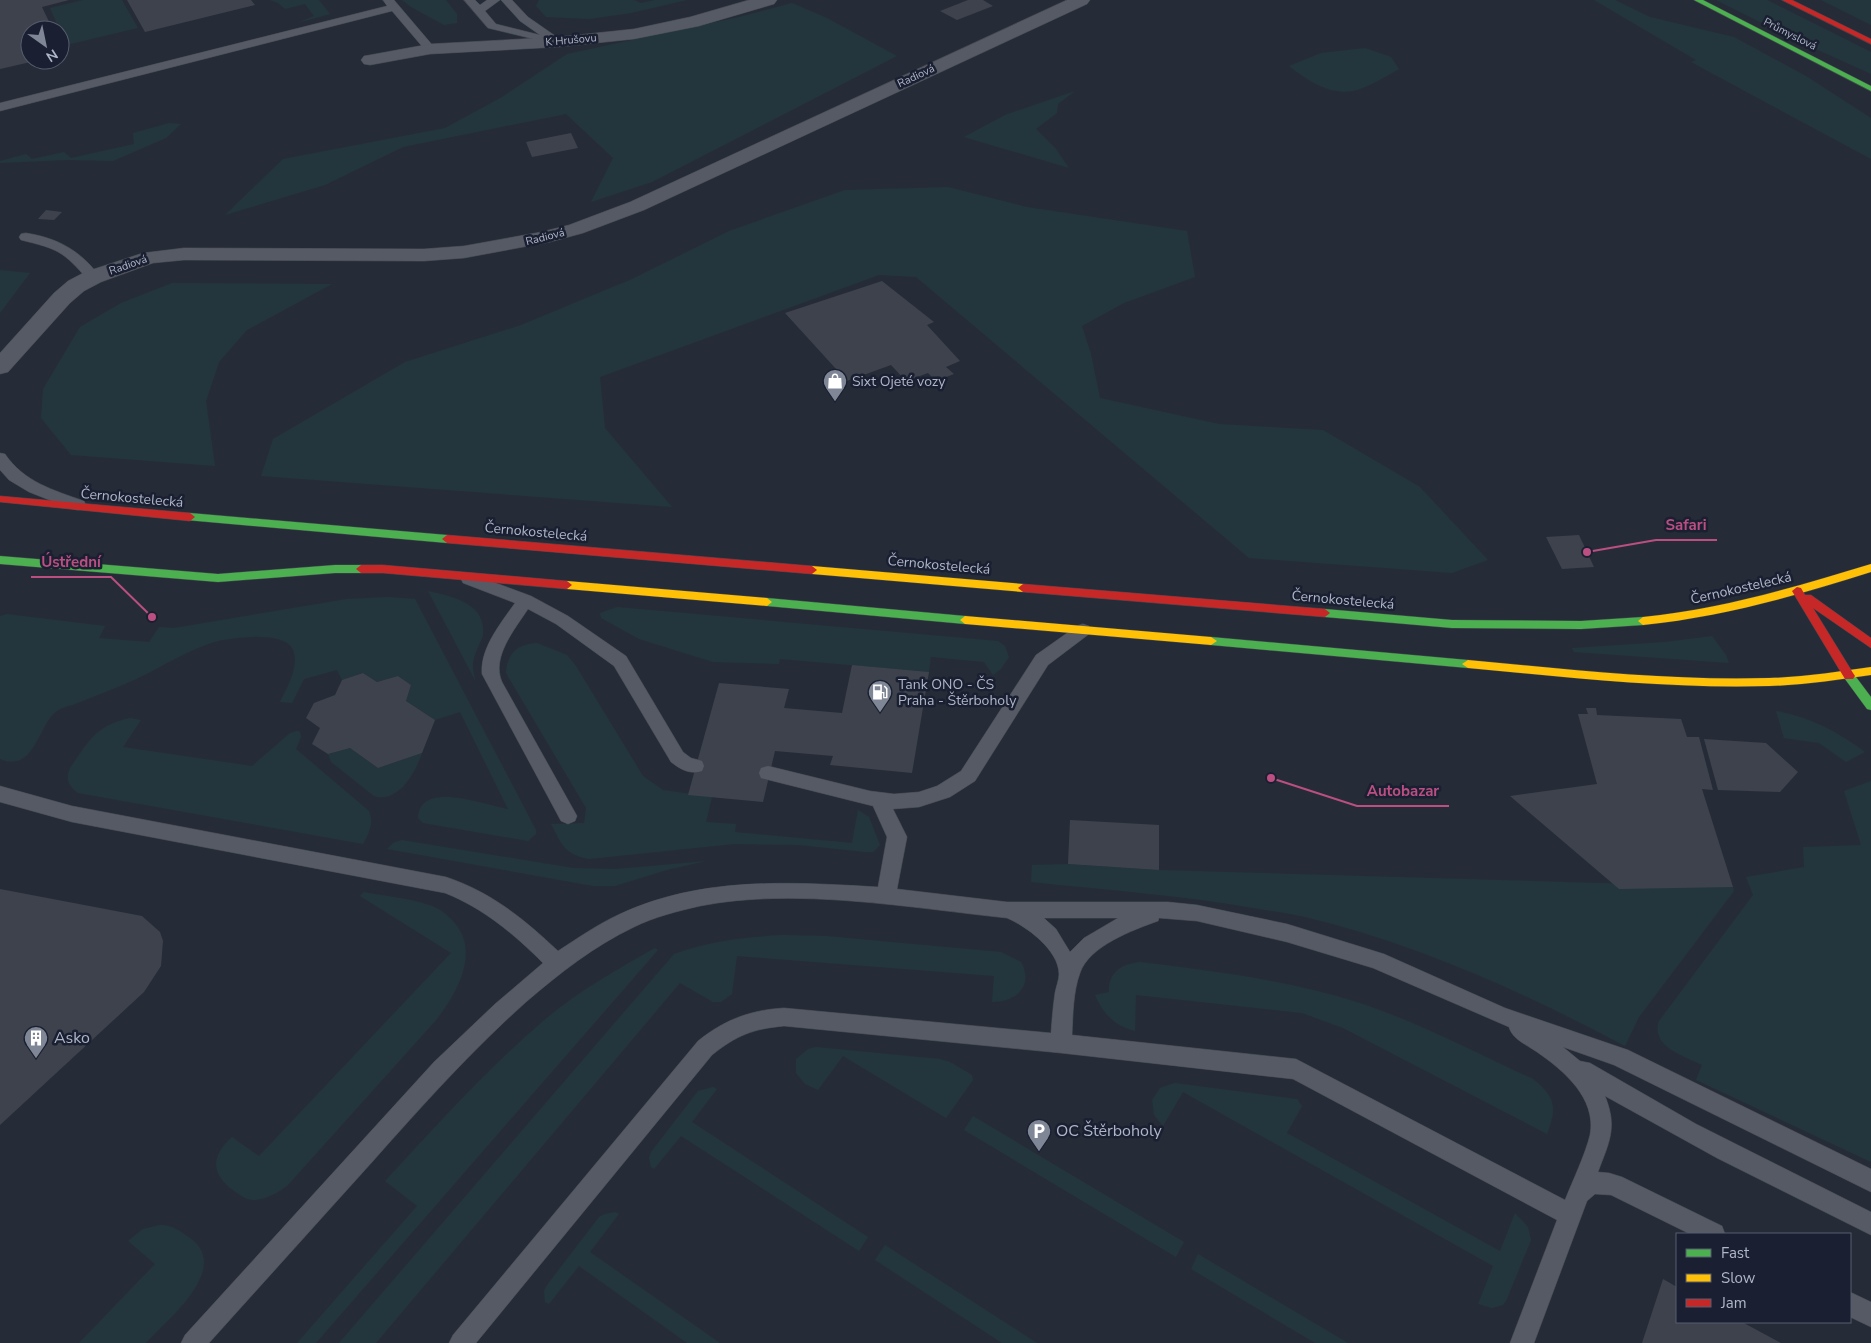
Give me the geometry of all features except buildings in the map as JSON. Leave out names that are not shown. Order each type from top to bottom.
[{"type":"main road","name":"Průmyslová","points":[[1698,0],[1871,89]]},
{"type":"main road","points":[[1786,0],[1871,42]]},
{"type":"main road","name":"Černokostelecká","points":[[0,500],[91,510],[1452,624],[1566,624],[1659,619],[1710,612],[1797,591],[1871,568]]},
{"type":"main road","points":[[3,561],[218,578],[360,568],[1578,674],[1693,681],[1758,683],[1849,676],[1871,671]]},
{"type":"main road","points":[[1797,591],[1871,644]]},
{"type":"main road","points":[[1797,591],[1849,676],[1871,706]]},
{"type":"street","name":"K Hrušovu","points":[[370,60],[430,49],[558,42],[634,34],[723,14],[768,0]]},
{"type":"street","name":"Radiová","points":[[0,367],[62,298],[76,286],[93,277],[150,257],[184,254],[424,256],[504,246],[576,229],[637,206],[1081,0]]},
{"type":"lane","points":[[469,0],[492,26],[558,42]]},
{"type":"lane","points":[[478,11],[495,0]]},
{"type":"lane","points":[[506,0],[524,19],[558,42]]},
{"type":"lane","points":[[0,107],[316,28],[391,4],[430,49]]},
{"type":"lane","points":[[26,237],[50,241],[62,246],[73,254],[93,277]]},
{"type":"lane","points":[[0,458],[21,482],[35,490],[91,510]]},
{"type":"lane","points":[[459,576],[525,600],[562,620],[620,661],[677,757],[685,763],[696,766]]},
{"type":"lane","points":[[525,600],[495,650],[491,659],[490,670],[494,683],[568,816]]},
{"type":"lane","points":[[768,773],[880,801],[916,801],[955,787],[968,776],[1042,660],[1083,630]]},
{"type":"lane","points":[[0,794],[72,814],[446,885],[467,891],[500,910],[515,922],[557,963]]},
{"type":"lane","points":[[880,801],[897,837],[886,896]]},
{"type":"lane","points":[[193,1343],[442,1069],[502,1011],[557,963],[593,939],[628,920],[664,907],[700,898],[742,892],[797,892],[886,896],[1007,910],[1168,910],[1197,913],[1287,933],[1377,960],[1500,1014],[1620,1057],[1871,1181]]},
{"type":"lane","points":[[1007,910],[1024,915],[1042,929],[1060,950],[1069,973]]},
{"type":"lane","points":[[1060,1044],[1069,973],[1075,961],[1115,928],[1168,910]]},
{"type":"lane","points":[[1500,1014],[1632,1102],[1871,1224]]},
{"type":"lane","points":[[460,1343],[705,1048],[740,1024],[762,1018],[784,1017],[1296,1069],[1571,1215]]},
{"type":"lane","points":[[1522,1343],[1602,1134],[1603,1118],[1592,1089],[1565,1059]]},
{"type":"lane","points":[[1580,1193],[1588,1185],[1596,1182],[1614,1185],[1712,1233]]},
{"type":"lane","points":[[1851,1305],[1871,1315]]},
{"type":"shaded area","points":[[83,0],[122,0],[138,28],[70,44],[70,20],[55,20],[50,8]]},
{"type":"shaded area","points":[[270,0],[319,0],[330,14],[297,23],[314,16],[305,4],[285,9],[278,3]]},
{"type":"shaded area","points":[[402,0],[446,0],[457,14],[457,23],[444,25]]},
{"type":"shaded area","points":[[539,0],[634,0],[641,3],[655,0],[687,0],[631,13],[589,19],[546,17],[536,6]]},
{"type":"shaded area","points":[[1594,0],[1615,0],[1650,17],[1734,37],[1806,76],[1871,118],[1871,159],[1691,62],[1696,60]]},
{"type":"shaded area","points":[[1716,0],[1767,0],[1871,52],[1871,74],[1796,40]]},
{"type":"shaded area","points":[[1821,0],[1871,0],[1871,25]]},
{"type":"shaded area","points":[[792,3],[827,18],[897,56],[652,182],[591,202],[613,158],[566,114],[403,147],[325,185],[225,215],[283,159],[445,128],[502,97],[567,54],[739,17]]},
{"type":"shaded area","points":[[1365,48],[1391,57],[1399,69],[1368,86],[1348,92],[1321,86],[1289,66],[1321,53]]},
{"type":"shaded area","points":[[1075,91],[1058,104],[1057,113],[1036,129],[1056,149],[1069,168],[964,137],[1005,115]]},
{"type":"shaded area","points":[[169,123],[181,124],[166,138],[113,161],[67,160],[0,163],[0,161],[26,154],[32,159],[64,152],[71,158],[134,144],[133,133]]},
{"type":"shaded area","points":[[948,187],[1027,207],[1187,231],[1195,277],[1124,303],[1082,326],[1091,354],[1100,398],[1219,424],[1323,430],[1420,487],[1488,560],[1452,573],[1249,558],[916,277],[879,275],[600,377],[605,428],[672,507],[261,476],[273,439],[405,362],[521,325],[632,279],[729,231],[845,190]]},
{"type":"shaded area","points":[[0,270],[30,273],[0,313]]},
{"type":"shaded area","points":[[172,283],[332,284],[247,330],[219,362],[206,401],[215,466],[71,455],[41,418],[43,389],[80,327],[121,303]]},
{"type":"shaded area","points":[[428,591],[447,595],[465,603],[479,615],[483,634],[473,663],[476,682]]},
{"type":"shaded area","points":[[388,597],[415,599],[536,830],[536,834],[528,841],[423,823],[418,818],[422,806],[430,800],[442,797],[470,800],[508,809],[460,712],[435,720],[406,701],[411,685],[398,676],[377,682],[363,673],[342,680],[337,670],[304,679],[292,703],[280,702],[292,676],[295,661],[294,654],[292,648],[286,642],[266,637],[229,639],[211,643],[125,684],[61,708],[45,725],[29,753],[21,759],[12,762],[0,759],[0,616],[7,614],[105,626],[99,638],[149,642],[159,627],[174,628],[347,599]]},
{"type":"shaded area","points":[[617,607],[998,641],[1005,646],[1009,657],[1001,669],[993,675],[984,662],[931,657],[929,672],[780,659],[779,664],[713,662],[639,639],[601,618],[600,613]]},
{"type":"shaded area","points":[[1712,636],[1726,655],[1729,663],[1574,652],[1572,648],[1665,642]]},
{"type":"shaded area","points":[[537,643],[567,655],[576,666],[643,776],[663,790],[712,797],[706,822],[736,824],[735,832],[852,843],[858,810],[869,817],[880,845],[873,852],[799,845],[734,844],[589,859],[574,854],[561,843],[551,824],[584,823],[586,808],[506,673],[511,655],[515,651],[524,645]]},
{"type":"shaded area","points":[[1776,711],[1800,717],[1823,726],[1865,752],[1846,762],[1819,743],[1784,738]]},
{"type":"shaded area","points":[[130,718],[141,720],[123,747],[252,766],[290,733],[300,732],[301,737],[296,749],[369,811],[371,824],[363,844],[78,793],[70,785],[68,776],[70,768],[82,750],[101,730],[118,721]]},
{"type":"shaded area","points":[[350,748],[378,768],[422,753],[411,777],[405,785],[391,795],[383,797],[374,796],[331,762],[328,754]]},
{"type":"shaded area","points":[[1871,781],[1871,1162],[1696,1080],[1702,1065],[1670,1049],[1660,1039],[1658,1030],[1659,1021],[1753,895],[1746,877],[1804,867],[1803,847],[1861,845],[1844,791]]},
{"type":"shaded area","points":[[402,840],[573,868],[616,869],[706,861],[667,870],[615,886],[593,886],[387,849],[393,843]]},
{"type":"shaded area","points":[[1068,864],[1159,870],[1733,887],[1734,891],[1639,1017],[1625,1046],[1548,1007],[1469,971],[1429,955],[1347,928],[1299,916],[1226,903],[1031,882],[1032,865]]},
{"type":"shaded area","points":[[364,892],[405,899],[441,910],[460,931],[465,943],[464,970],[452,996],[437,1019],[288,1185],[266,1197],[257,1200],[247,1199],[226,1185],[217,1172],[217,1158],[225,1144],[232,1137],[259,1156],[451,953],[360,896]]},
{"type":"shaded area","points":[[783,935],[826,936],[1001,952],[1021,962],[1025,970],[1024,985],[1021,991],[1009,999],[992,1002],[994,976],[737,956],[732,994],[721,1002],[713,1002],[680,983],[376,1343],[339,1343],[674,954],[728,940]]},
{"type":"shaded area","points":[[655,948],[658,950],[316,1343],[297,1343],[417,1206],[385,1181],[481,1079],[543,1021],[583,991]]},
{"type":"shaded area","points":[[1140,962],[1223,973],[1306,988],[1360,1003],[1404,1020],[1533,1079],[1541,1085],[1550,1097],[1553,1110],[1547,1134],[1343,1028],[1302,1013],[1136,995],[1135,1031],[1128,1029],[1110,1018],[1095,995],[1109,992],[1111,979],[1117,970]]},
{"type":"shaded area","points":[[816,1047],[940,1059],[950,1062],[972,1075],[973,1080],[946,1118],[843,1056],[818,1090],[805,1084],[796,1073],[796,1059],[808,1049]]},
{"type":"shaded area","points":[[1175,1083],[1297,1099],[1302,1106],[1287,1133],[1500,1251],[1515,1213],[1528,1227],[1531,1240],[1507,1299],[1503,1305],[1492,1308],[1478,1304],[1493,1266],[1183,1092],[1163,1126],[1154,1115],[1152,1100],[1160,1088]]},
{"type":"shaded area","points":[[713,1087],[717,1089],[692,1122],[868,1237],[859,1251],[681,1136],[654,1169],[651,1167],[649,1158],[651,1152],[698,1091]]},
{"type":"shaded area","points":[[973,1116],[1184,1242],[1176,1257],[964,1130]]},
{"type":"shaded area","points":[[615,1212],[619,1214],[590,1252],[720,1343],[687,1343],[579,1266],[549,1304],[545,1302],[544,1291],[547,1285],[599,1217]]},
{"type":"shaded area","points":[[160,1225],[173,1227],[180,1231],[190,1238],[201,1250],[204,1264],[200,1278],[192,1293],[146,1343],[79,1343],[155,1264],[128,1241],[143,1229]]},
{"type":"shaded area","points":[[885,1245],[1037,1343],[1002,1343],[875,1260]]},
{"type":"shaded area","points":[[1198,1254],[1348,1343],[1315,1343],[1191,1269]]},
{"type":"traffic: fast","points":[[1698,0],[1871,89]]},
{"type":"traffic: fast","points":[[190,517],[447,539]]},
{"type":"traffic: fast","points":[[0,560],[218,578],[335,569],[361,569]]},
{"type":"traffic: fast","points":[[767,602],[965,620]]},
{"type":"traffic: fast","points":[[1325,613],[1452,624],[1581,625],[1643,621]]},
{"type":"traffic: fast","points":[[1211,641],[1468,664]]},
{"type":"traffic: fast","points":[[1849,676],[1871,706]]},
{"type":"traffic: slow","points":[[1643,621],[1701,614],[1730,608],[1787,594],[1871,568]]},
{"type":"traffic: slow","points":[[812,570],[1023,588]]},
{"type":"traffic: slow","points":[[567,585],[767,602]]},
{"type":"traffic: slow","points":[[965,620],[1211,641]]},
{"type":"traffic: slow","points":[[1468,664],[1619,678],[1720,683],[1771,682],[1871,671]]},
{"type":"traffic: jam","points":[[1786,0],[1871,42]]},
{"type":"traffic: jam","points":[[0,499],[190,517]]},
{"type":"traffic: jam","points":[[447,539],[812,570]]},
{"type":"traffic: jam","points":[[361,569],[383,569],[567,585]]},
{"type":"traffic: jam","points":[[1023,588],[1325,613]]},
{"type":"traffic: jam","points":[[1797,591],[1849,676]]},
{"type":"traffic: jam","points":[[1807,598],[1871,644]]},
{"type":"place","name":"Sixt Ojeté vozy","points":[[835,402]]},
{"type":"place","name":"Safari","points":[[1587,552]]},
{"type":"place","name":"Ústřední","points":[[152,617]]},
{"type":"place","name":"Tank ONO - ČS Praha - Štěrboholy","points":[[880,713]]},
{"type":"place","name":"Autobazar","points":[[1271,778]]},
{"type":"place","name":"Asko","points":[[36,1059]]},
{"type":"place","name":"OC Štěrboholy","points":[[1039,1152]]}]
